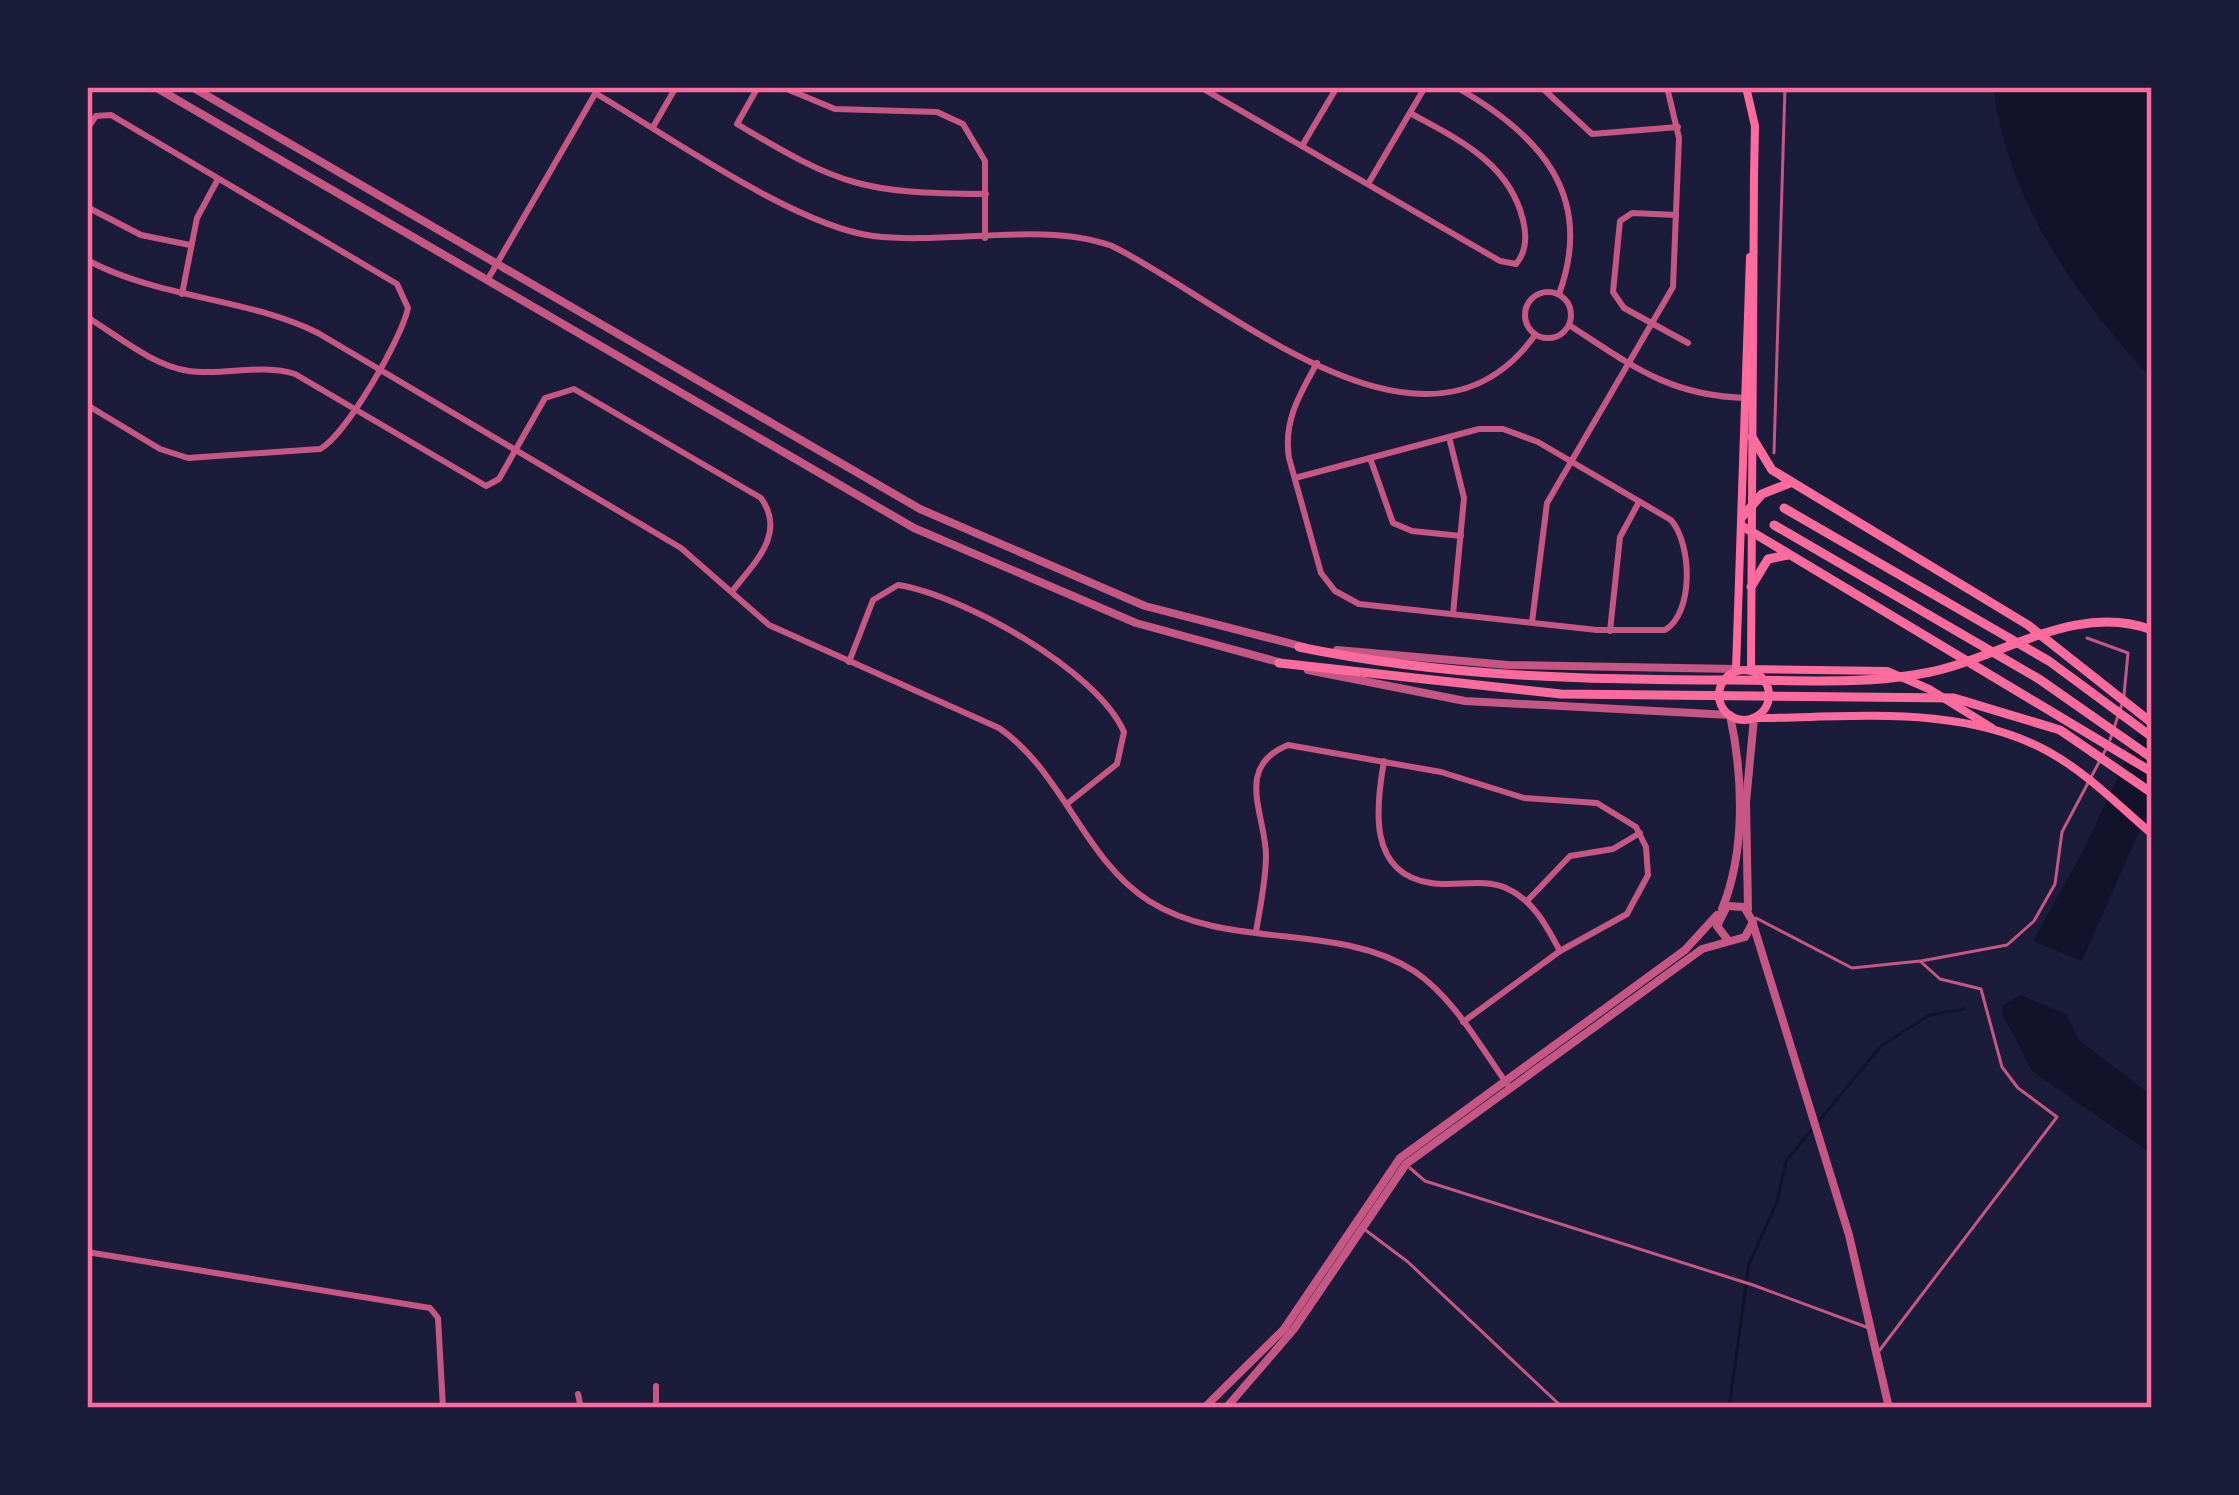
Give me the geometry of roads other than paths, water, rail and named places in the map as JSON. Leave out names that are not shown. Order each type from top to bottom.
[{"type":"highway","points":[[1752,437],[1761,459],[1790,483],[2001,607],[2152,723]]},
{"type":"highway","points":[[1790,483],[1772,487],[1750,504],[1745,524],[1788,555],[2152,772]]},
{"type":"highway","points":[[1784,508],[1979,618],[2152,737]]},
{"type":"highway","points":[[1774,525],[2020,667],[2152,758]]},
{"type":"highway","points":[[1750,587],[1768,559],[1788,555]]},
{"type":"highway","points":[[1300,646],[1481,675],[1790,680],[1880,677],[1947,668],[2080,623],[2124,623],[2152,630]]},
{"type":"highway","points":[[1280,663],[1489,689],[1642,695],[1912,695],[1980,703],[2042,722],[2098,752],[2152,793]]},
{"type":"main road","points":[[1746,87],[1755,126],[1752,437],[1745,524],[1751,669],[1769,691],[1766,707],[1754,718]]},
{"type":"main road","points":[[1754,174],[1745,524],[1736,669],[1719,695],[1730,715],[1754,718],[1941,720],[1992,728]]},
{"type":"main road","points":[[1736,669],[1887,671],[1929,689],[1992,728],[2033,744],[2075,770],[2152,834]]},
{"type":"street","points":[[155,87],[914,528],[1136,623],[1280,663],[1466,701],[1730,715],[1737,760],[1736,865],[1717,926],[1727,939]]},
{"type":"street","points":[[192,87],[860,477],[982,539],[1145,606],[1300,646],[1508,665],[1736,669]]},
{"type":"street","points":[[653,127],[676,87]]},
{"type":"street","points":[[758,87],[737,124],[829,177],[889,193],[986,194]]},
{"type":"street","points":[[782,87],[835,109],[929,111],[955,118],[983,152],[985,238]]},
{"type":"street","points":[[1200,87],[1505,264],[1522,258],[1523,218],[1502,176],[1474,150],[1410,113]]},
{"type":"street","points":[[1302,146],[1336,87]]},
{"type":"street","points":[[1368,184],[1425,87]]},
{"type":"street","points":[[1456,87],[1516,124],[1550,166],[1569,231],[1559,294],[1570,308],[1569,325]]},
{"type":"street","points":[[1541,87],[1592,134],[1678,127]]},
{"type":"street","points":[[1532,622],[1543,514],[1673,287],[1678,127],[1667,87]]},
{"type":"street","points":[[488,279],[597,90],[653,127],[824,223],[877,236],[1081,238],[1112,246],[1366,388],[1423,396],[1474,382],[1516,358],[1535,335]]},
{"type":"street","points":[[87,128],[96,116],[111,115],[397,284],[406,300],[406,318],[355,409],[335,439],[320,449],[205,460],[160,448],[87,405]]},
{"type":"street","points":[[182,294],[200,211],[218,179]]},
{"type":"street","points":[[87,207],[141,235],[190,245]]},
{"type":"street","points":[[1676,215],[1627,215],[1615,231],[1613,296],[1652,325],[1688,343]]},
{"type":"street","points":[[87,260],[124,279],[288,319],[378,367],[681,548],[769,626],[999,728],[1023,747],[1121,877],[1147,900],[1196,922],[1400,964],[1433,986],[1506,1083]]},
{"type":"street","points":[[1559,294],[1537,294],[1527,304],[1524,317],[1535,335],[1551,338],[1569,325]]},
{"type":"street","points":[[87,316],[173,367],[284,370],[486,486],[499,478],[544,398],[574,388],[752,490],[768,508],[772,531],[733,590]]},
{"type":"street","points":[[1569,325],[1684,392],[1746,398]]},
{"type":"street","points":[[1295,478],[1449,437],[1503,429],[1572,462],[1671,520],[1684,539],[1683,608],[1665,630],[1610,631],[1359,604],[1335,591],[1316,562],[1295,478],[1288,427],[1317,363]]},
{"type":"street","points":[[1449,437],[1464,498],[1454,614]]},
{"type":"street","points":[[1370,458],[1393,523],[1412,532],[1461,536]]},
{"type":"street","points":[[1610,631],[1620,537],[1639,502]]},
{"type":"street","points":[[849,662],[874,600],[898,585],[1039,646],[1088,684],[1124,732],[1118,764],[1068,804]]},
{"type":"street","points":[[1754,718],[1746,802],[1751,916],[1872,1329],[1889,1408]]},
{"type":"street","points":[[1256,932],[1266,858],[1254,790],[1264,761],[1298,744],[1455,775],[1524,798],[1605,805],[1640,833],[1649,865],[1640,898],[1618,920],[1560,951],[1462,1022]]},
{"type":"street","points":[[1384,760],[1375,822],[1380,841],[1398,866],[1428,883],[1494,884],[1527,901],[1560,951]]},
{"type":"street","points":[[1527,901],[1570,856],[1613,849],[1640,833]]},
{"type":"street","points":[[1204,1408],[1284,1329],[1403,1161],[1685,950],[1720,911],[1739,904],[1751,916]]},
{"type":"street","points":[[1739,940],[1751,916]]},
{"type":"street","points":[[1506,1083],[1702,949],[1727,939],[1739,940],[1763,955]]},
{"type":"street","points":[[1226,1408],[1294,1329],[1356,1224]]},
{"type":"street","points":[[87,1252],[430,1309],[438,1318],[443,1408]]},
{"type":"street","points":[[656,1386],[656,1408]]},
{"type":"street","points":[[578,1394],[581,1408]]},
{"type":"lane","points":[[1774,453],[1785,87]]},
{"type":"lane","points":[[1751,916],[1852,968],[1920,961],[2014,942],[2055,884],[2059,840],[2116,723],[2130,661],[2124,649],[2087,638]]},
{"type":"lane","points":[[1878,1352],[2056,1117],[2018,1088],[2002,1066],[1982,989],[1940,979],[1920,961]]},
{"type":"lane","points":[[1403,1161],[1425,1181],[1738,1280],[1872,1329]]},
{"type":"lane","points":[[1356,1224],[1408,1262],[1563,1408]]},
{"type":"waterway","points":[[1729,1408],[1749,1264],[1777,1202],[1786,1161],[1881,1046],[1929,1015],[1965,1009]]}]
